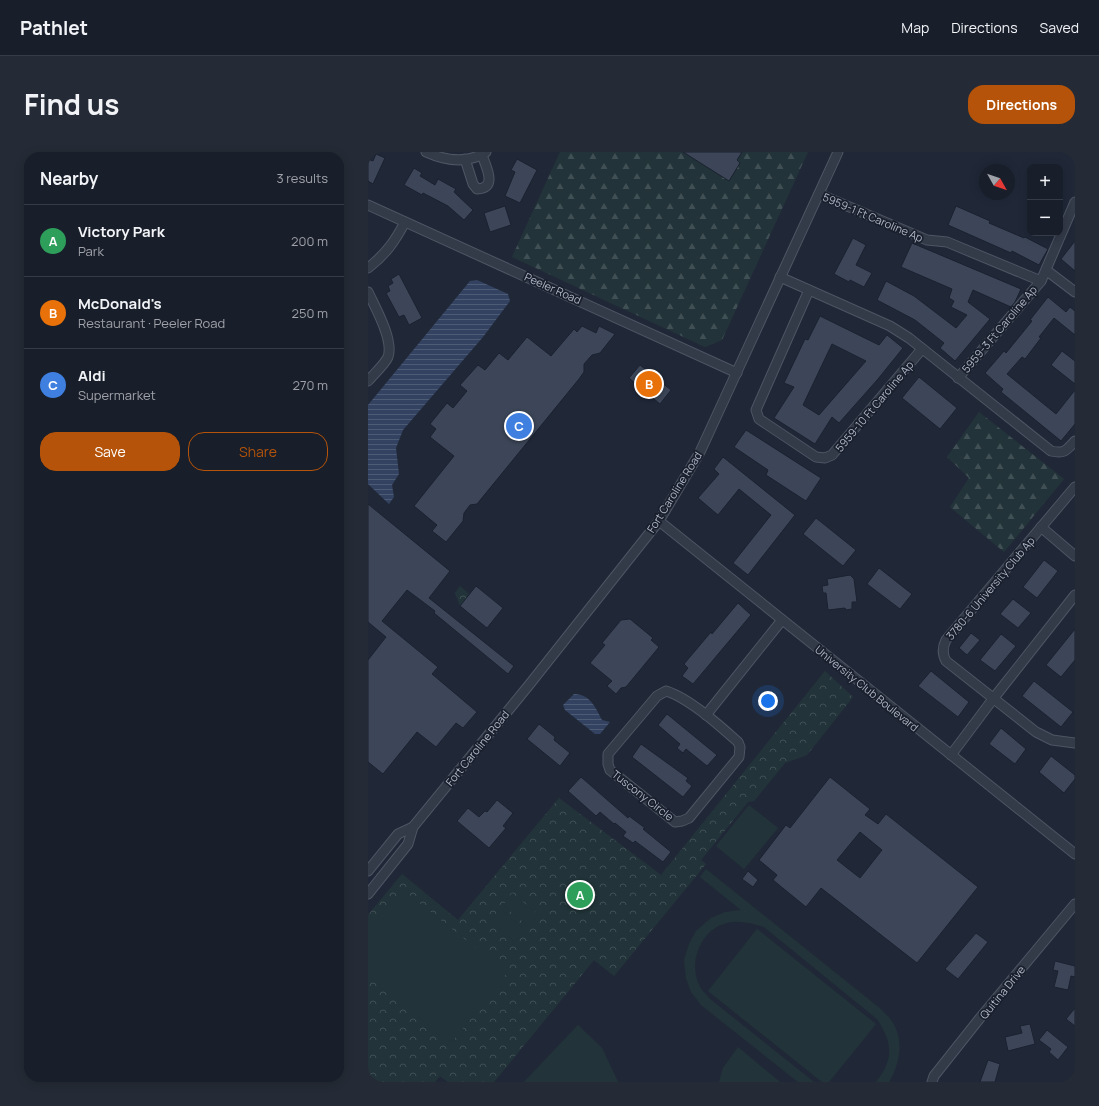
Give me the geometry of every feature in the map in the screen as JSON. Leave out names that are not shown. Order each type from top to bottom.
[{"type":"street","points":[[426,152],[440,158],[465,159],[482,154],[490,180],[484,189],[477,189],[473,184],[465,159]]},
{"type":"street","name":"Fort Caroline Road","points":[[368,894],[408,844],[413,827],[533,680],[659,521],[700,452],[838,152]]},
{"type":"street","name":"5959-1 Ft Caroline Ap","points":[[819,194],[927,240],[947,242],[1040,281]]},
{"type":"street","name":"5959-3 Ft Caroline Ap","points":[[958,378],[1040,281],[1075,202]]},
{"type":"street","name":"Peeler Road","points":[[368,205],[737,373]]},
{"type":"street","points":[[368,268],[381,258],[393,244],[405,222]]},
{"type":"street","points":[[1046,270],[1075,292]]},
{"type":"street","points":[[780,277],[890,326],[909,338],[1051,450],[1060,453],[1065,451],[1075,441]]},
{"type":"street","name":"5959-10 Ft Caroline Ap","points":[[809,290],[756,410],[759,419],[816,457],[825,458],[832,456],[922,349]]},
{"type":"street","points":[[368,292],[388,338],[389,348],[388,358],[368,381]]},
{"type":"street","name":"3780-6 University Club Ap","points":[[1075,487],[946,640],[942,651],[946,661],[1036,732],[1052,740],[1075,743]]},
{"type":"street","name":"University Club Boulevard","points":[[659,521],[1075,854]]},
{"type":"street","points":[[1041,528],[1075,556]]},
{"type":"street","points":[[951,755],[1075,595]]},
{"type":"street","points":[[706,715],[782,620]]},
{"type":"street","name":"Tuscony Circle","points":[[666,691],[673,693],[706,715],[738,742],[740,747],[740,757],[688,818],[675,822],[610,770],[608,764],[608,754],[657,696],[666,691]]},
{"type":"street","name":"Fort Caroline Road","points":[[368,871],[398,834],[413,827]]},
{"type":"street","name":"Quitina Drive","points":[[932,1082],[934,1076],[980,1018],[1075,904]]},
{"type":"green space","points":[[560,152],[808,152],[722,340],[705,347],[512,257]]},
{"type":"green space","points":[[979,412],[1064,479],[1004,552],[950,507],[969,478],[947,457]]},
{"type":"green space","points":[[460,586],[469,594],[460,606],[455,593]]},
{"type":"green space","points":[[825,671],[853,697],[807,755],[785,763],[754,801],[748,802],[701,860],[706,864],[614,976],[594,960],[494,1082],[448,1082],[440,1076],[435,1082],[368,1082],[368,915],[402,874],[458,920],[559,798],[661,875]]},
{"type":"green space","points":[[749,805],[778,828],[744,869],[716,846]]},
{"type":"green space","points":[[706,869],[882,1010],[889,1018],[895,1026],[898,1034],[899,1050],[896,1067],[889,1082],[876,1082],[886,1066],[889,1051],[886,1036],[877,1019],[764,927],[749,923],[733,922],[722,924],[713,929],[700,946],[696,956],[696,977],[701,988],[710,999],[814,1082],[798,1082],[701,1005],[691,992],[686,978],[684,960],[689,944],[696,931],[711,918],[725,912],[741,910],[700,877]]},
{"type":"green space","points":[[402,889],[507,973],[451,1043],[368,976],[368,932]]},
{"type":"green space","points":[[512,893],[538,914],[528,926],[503,905]]},
{"type":"green space","points":[[500,909],[525,930],[515,942],[490,921]]},
{"type":"green space","points":[[757,929],[876,1024],[829,1082],[822,1082],[708,991]]},
{"type":"green space","points":[[578,1025],[602,1048],[618,1082],[524,1082]]},
{"type":"green space","points":[[738,1047],[780,1082],[719,1082],[723,1068]]},
{"type":"water","points":[[477,280],[508,294],[510,301],[483,337],[403,430],[396,448],[399,474],[392,485],[394,497],[389,504],[368,484],[368,405],[470,281]]},
{"type":"water","points":[[574,694],[584,696],[592,702],[602,720],[610,722],[600,734],[595,734],[565,710],[563,705]]},
{"type":"building","points":[[683,152],[742,152],[737,160],[740,163],[729,181]]},
{"type":"building","points":[[376,154],[385,158],[373,184],[368,181],[368,159],[373,161]]},
{"type":"building","points":[[517,159],[537,170],[520,203],[505,196],[515,172],[511,170]]},
{"type":"building","points":[[414,168],[422,173],[420,176],[435,185],[438,179],[456,189],[454,192],[473,210],[464,220],[448,206],[423,193],[422,195],[404,185]]},
{"type":"building","points":[[505,206],[511,225],[490,232],[484,213]]},
{"type":"building","points":[[956,206],[990,221],[989,223],[1024,238],[1025,237],[1048,249],[1039,265],[1012,251],[1011,253],[948,225]]},
{"type":"building","points":[[853,238],[866,245],[856,265],[872,273],[864,287],[850,280],[849,282],[834,274]]},
{"type":"building","points":[[1075,241],[1075,271],[1061,259]]},
{"type":"building","points":[[912,243],[1021,289],[1011,307],[973,290],[968,302],[990,319],[955,361],[940,348],[944,343],[915,320],[877,300],[886,281],[914,296],[956,328],[967,315],[951,307],[954,301],[949,298],[952,289],[901,267]]},
{"type":"building","points":[[399,274],[422,318],[409,325],[404,315],[399,317],[386,293],[390,291],[388,286],[393,283],[391,279]]},
{"type":"building","points":[[1048,297],[1066,312],[1070,307],[1075,311],[1075,335],[1054,318],[1039,337],[1041,338],[1025,359],[1022,357],[1007,374],[1056,414],[1075,390],[1075,424],[1061,441],[1001,392],[1003,389],[985,373],[1004,351],[1006,353],[1032,321],[1030,320]]},
{"type":"building","points":[[820,316],[879,345],[887,335],[903,348],[839,423],[832,417],[815,444],[774,418],[794,387],[784,383],[805,339],[808,340]],"holes":[[[832,344],[866,361],[819,415],[803,405]]]},
{"type":"building","points":[[582,326],[596,333],[599,326],[615,334],[600,353],[592,355],[584,364],[584,372],[579,379],[477,504],[470,505],[464,513],[463,521],[446,542],[432,531],[437,525],[414,506],[454,456],[430,437],[436,429],[430,424],[447,403],[453,408],[467,391],[460,385],[478,365],[485,370],[499,353],[508,360],[527,337],[551,356],[574,329],[577,332]]},
{"type":"building","points":[[1062,351],[1075,361],[1075,384],[1051,365]]},
{"type":"building","points":[[640,365],[671,390],[660,404],[629,378]]},
{"type":"building","points":[[919,377],[957,408],[940,429],[902,398]]},
{"type":"building","points":[[746,430],[821,478],[806,501],[766,475],[768,470],[734,447]]},
{"type":"building","points":[[723,457],[795,515],[748,575],[733,563],[771,515],[739,489],[718,515],[698,498],[719,474],[714,469]]},
{"type":"building","points":[[368,504],[450,571],[429,598],[514,666],[508,674],[434,613],[435,611],[407,590],[382,621],[438,667],[432,674],[477,712],[463,728],[456,723],[436,747],[417,732],[383,774],[368,762],[368,660],[386,637],[368,622]]},
{"type":"building","points":[[816,518],[856,550],[843,566],[803,534]]},
{"type":"building","points":[[1044,560],[1058,571],[1037,598],[1023,587]]},
{"type":"building","points":[[879,568],[912,594],[900,609],[867,584]]},
{"type":"building","points":[[850,575],[854,579],[857,602],[852,602],[852,609],[846,610],[845,608],[828,610],[826,593],[823,593],[822,586],[828,585],[827,579]]},
{"type":"building","points":[[476,586],[503,608],[487,628],[460,606]]},
{"type":"building","points":[[1013,599],[1031,613],[1018,628],[1000,614]]},
{"type":"building","points":[[738,603],[751,615],[693,684],[682,676],[688,668],[684,664]]},
{"type":"building","points":[[630,619],[653,638],[651,640],[659,647],[626,687],[621,688],[616,694],[607,686],[612,681],[590,663],[605,645],[602,643],[621,620]]},
{"type":"building","points":[[1075,629],[1075,660],[1061,677],[1046,665]]},
{"type":"building","points":[[971,633],[980,640],[967,655],[959,648]]},
{"type":"building","points":[[1001,634],[1016,646],[995,671],[980,660]]},
{"type":"building","points":[[931,671],[969,702],[958,717],[918,686]]},
{"type":"building","points":[[1034,681],[1073,712],[1061,727],[1022,696]]},
{"type":"building","points":[[667,714],[717,755],[707,766],[686,749],[683,753],[677,748],[680,744],[658,725]]},
{"type":"building","points":[[539,724],[555,737],[554,740],[570,753],[560,766],[527,739]]},
{"type":"building","points":[[1001,728],[1026,749],[1015,764],[989,744]]},
{"type":"building","points":[[641,744],[688,778],[686,781],[692,786],[683,797],[632,757]]},
{"type":"building","points":[[1051,756],[1075,775],[1075,779],[1064,793],[1039,772]]},
{"type":"building","points":[[581,777],[628,818],[629,816],[645,828],[643,829],[671,852],[663,862],[635,841],[633,843],[623,836],[626,832],[600,812],[596,816],[568,791]]},
{"type":"building","points":[[830,777],[870,809],[865,815],[878,824],[886,814],[978,887],[917,963],[821,888],[806,907],[773,880],[777,875],[759,860],[786,825],[790,828]],"holes":[[[860,832],[882,850],[860,878],[837,860]]]},
{"type":"building","points":[[497,800],[513,813],[503,826],[506,828],[489,848],[457,821],[468,808],[479,817],[485,811],[487,812]]},
{"type":"building","points":[[748,871],[758,880],[753,887],[742,879]]},
{"type":"building","points":[[976,933],[988,942],[958,979],[945,969]]},
{"type":"building","points":[[1055,961],[1075,966],[1075,977],[1071,976],[1068,990],[1054,987],[1058,971],[1053,970]]},
{"type":"building","points":[[1075,1008],[1075,1026],[1066,1019]]},
{"type":"building","points":[[1030,1024],[1035,1044],[1008,1051],[1005,1037],[1022,1033],[1020,1026]]},
{"type":"building","points":[[1047,1030],[1068,1047],[1058,1060],[1049,1052],[1051,1049],[1039,1040]]},
{"type":"building","points":[[988,1060],[1000,1064],[995,1082],[980,1082]]},
{"type":"place","name":"McDonald's","points":[[649,384]]},
{"type":"place","name":"Aldi","points":[[519,426]]},
{"type":"place","name":"Victory Park","points":[[580,895]]}]
